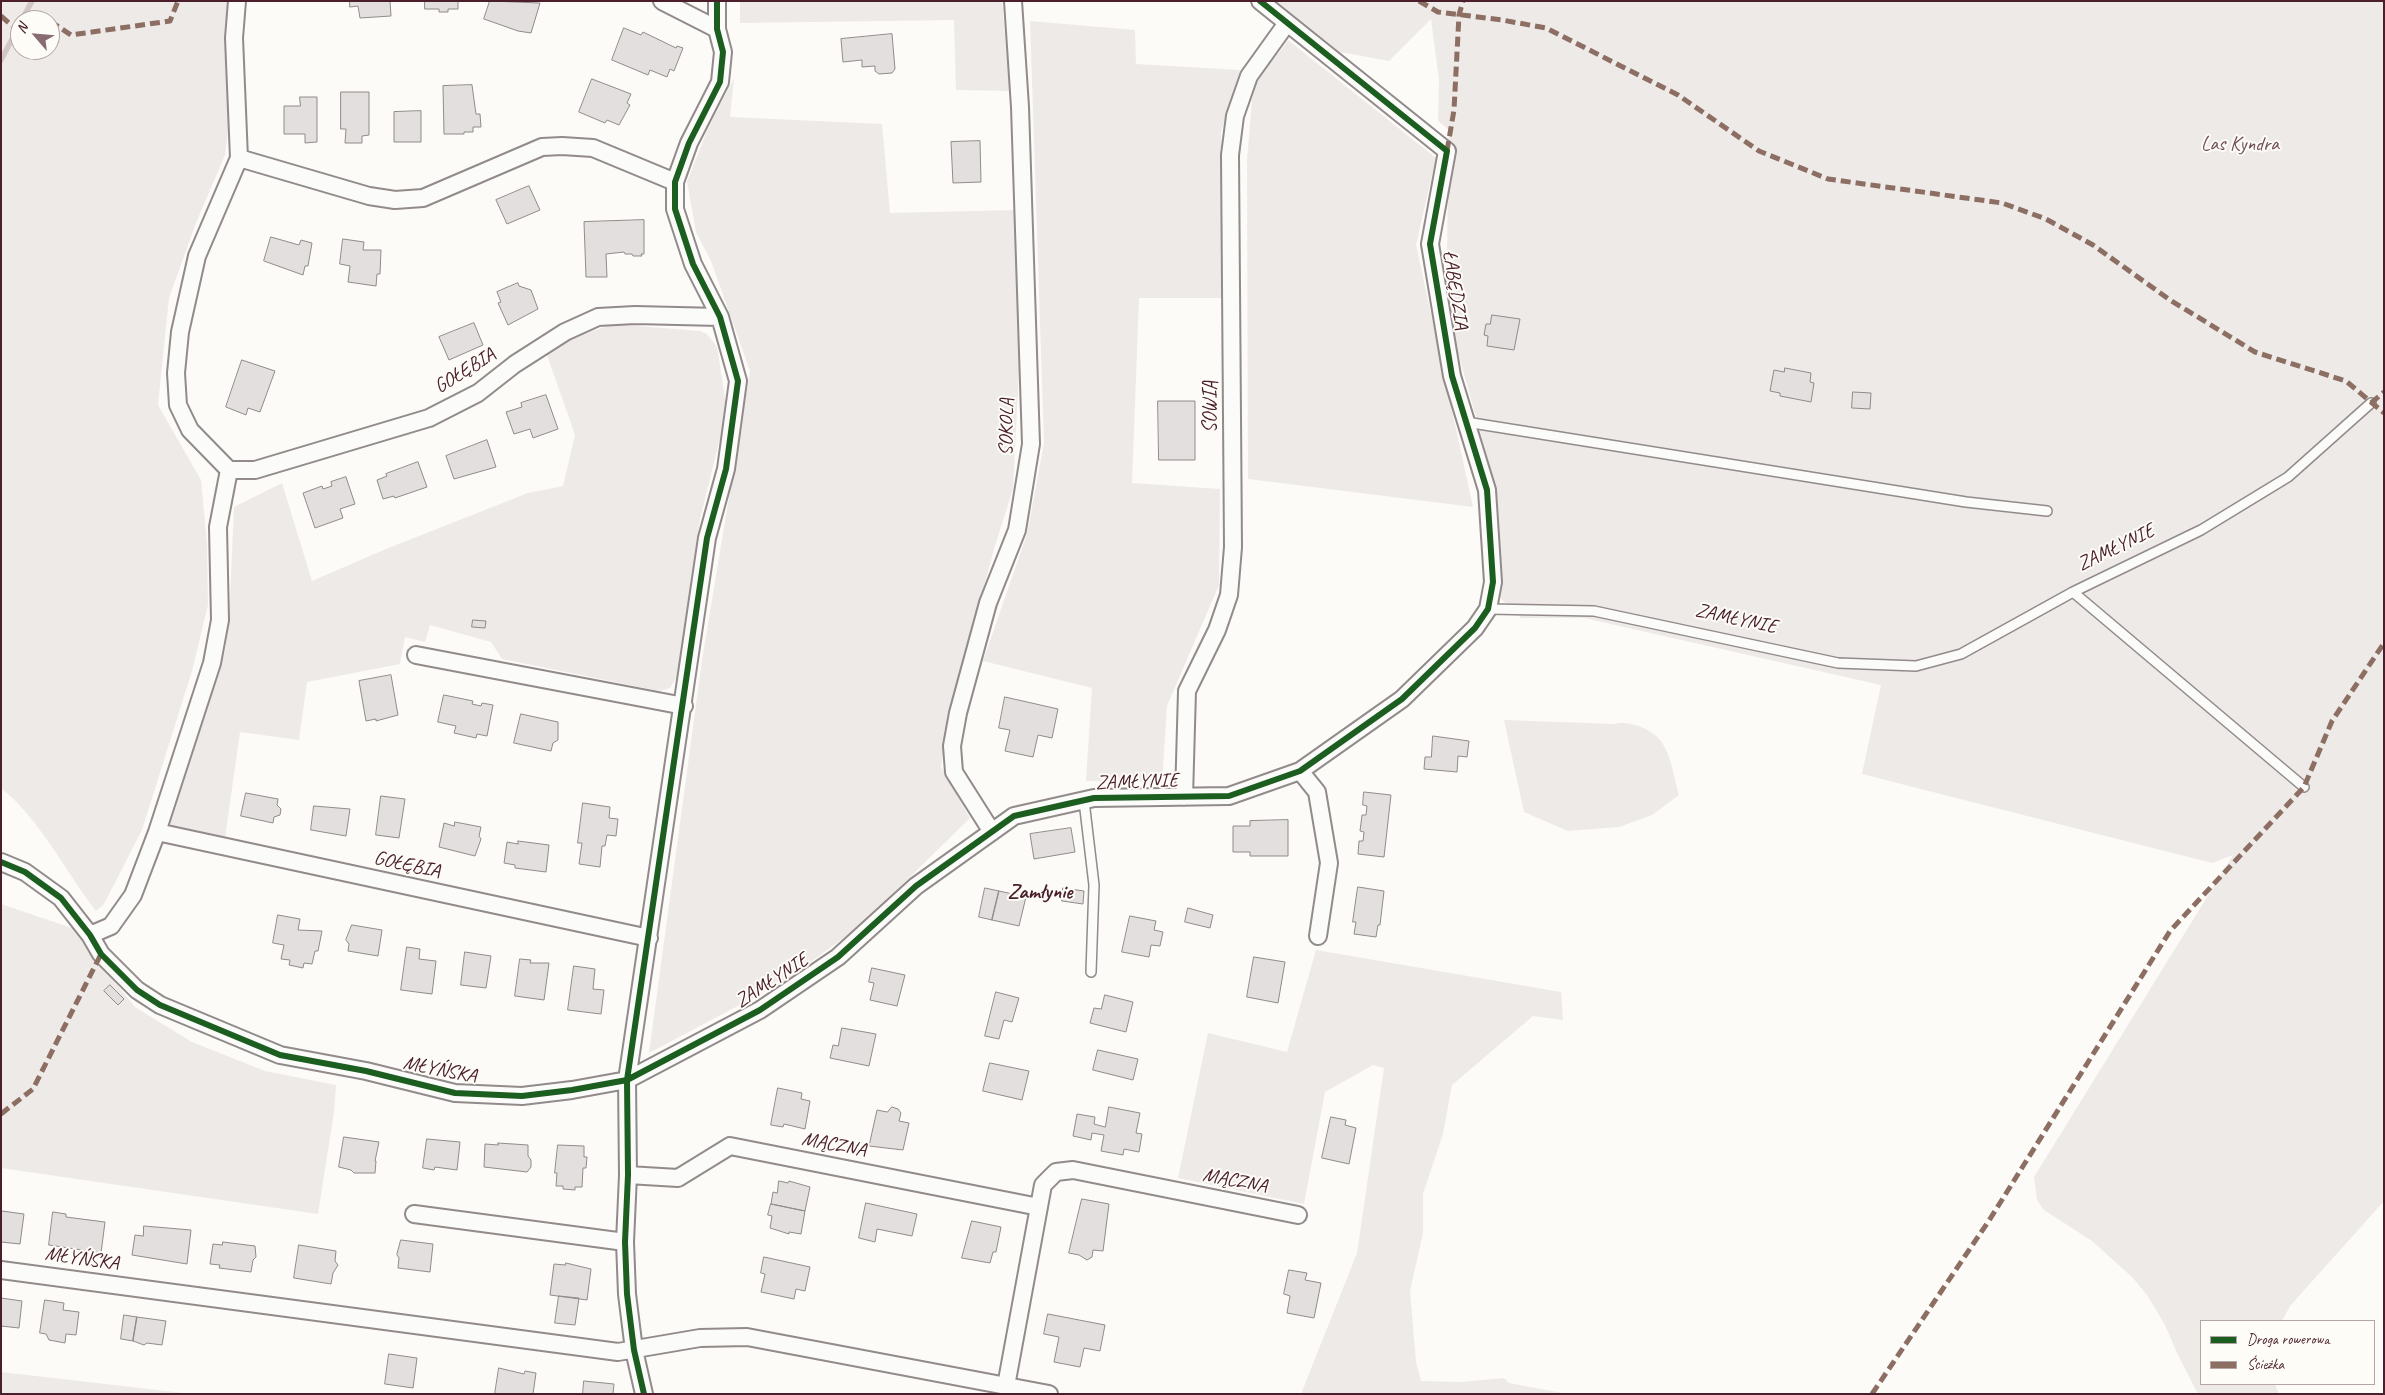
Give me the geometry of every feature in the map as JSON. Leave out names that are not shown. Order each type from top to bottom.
[{"type":"street","points":[[90,935],[110,926],[133,895],[157,832],[212,662],[220,620],[218,527],[229,470],[190,430],[178,405],[176,373],[180,332],[197,256],[239,158],[234,38],[237,1]]},
{"type":"street","points":[[662,1],[717,29]]},
{"type":"street","points":[[644,1394],[634,1350],[627,1294],[625,1242],[628,1175],[627,1080],[684,706],[707,538],[726,469],[738,381],[720,317],[692,264],[675,209],[675,182],[690,143],[720,82],[723,52],[717,29],[717,1]]},
{"type":"street","name":"SOKOLA","points":[[992,832],[954,772],[952,746],[958,713],[988,603],[1017,530],[1032,444],[1020,107],[1013,1]]},
{"type":"street","name":"ŁABĘDZIA","points":[[1260,1],[1447,151],[1430,244],[1452,376],[1487,490],[1493,582],[1488,609]]},
{"type":"street","name":"SOWIA","points":[[1184,797],[1187,691],[1217,630],[1229,595],[1233,548],[1230,155],[1235,116],[1249,76],[1287,24]]},
{"type":"street","points":[[239,158],[369,196],[395,200],[423,198],[542,147],[593,148],[675,182]]},
{"type":"street","name":"GOŁĘBIA","points":[[229,470],[254,470],[429,418],[478,393],[515,364],[565,332],[598,317],[635,315],[720,317]]},
{"type":"street","name":"ZAMŁYNIE","points":[[627,1080],[760,1010],[838,957],[916,886],[1014,816],[1094,798],[1230,796],[1300,771],[1402,699],[1475,628],[1488,609]]},
{"type":"street","points":[[416,655],[684,706]]},
{"type":"street","points":[[1300,771],[1318,792],[1329,863],[1318,936]]},
{"type":"street","name":"GOŁĘBIA","points":[[157,832],[649,938]]},
{"type":"street","name":"MŁYŃSKA","points":[[1,862],[25,872],[61,898],[90,935],[101,954],[137,990],[160,1005],[280,1055],[366,1071],[455,1093],[487,1096],[522,1096],[572,1090],[627,1080]]},
{"type":"street","name":"MĄCZNA","points":[[628,1175],[678,1178],[730,1146],[1039,1207]]},
{"type":"street","name":"MĄCZNA","points":[[1006,1386],[1043,1185],[1056,1172],[1073,1170],[1298,1215]]},
{"type":"street","points":[[414,1214],[625,1242]]},
{"type":"street","name":"MŁYŃSKA","points":[[1,1270],[618,1352],[634,1350]]},
{"type":"street","points":[[634,1350],[700,1338],[747,1337],[1050,1394]]},
{"type":"lane","name":"ZAMŁYNIE","points":[[1488,609],[1594,611],[1838,663],[1916,666],[1961,654],[2073,592],[2201,530],[2288,477],[2371,403]]},
{"type":"lane","points":[[1466,422],[1966,502],[2047,511]]},
{"type":"lane","points":[[2073,592],[2304,787]]},
{"type":"lane","name":"ZAMŁYNIE","points":[[1084,801],[1094,886],[1091,972]]},
{"type":"green space","points":[[1,1],[229,1],[225,29],[230,115],[225,155],[196,223],[169,298],[158,405],[201,480],[207,544],[208,605],[192,671],[142,830],[104,904],[96,911],[52,846],[15,801],[1,788]]},
{"type":"green space","points":[[740,1],[1002,1],[1010,91],[956,90],[954,20],[740,23]]},
{"type":"green space","name":"Las Kyndra","points":[[1276,1],[2384,1],[2384,1201],[2290,1306],[2283,1320],[2200,1320],[2200,1385],[2275,1385],[2279,1394],[2198,1394],[2165,1325],[2147,1295],[2133,1278],[2092,1241],[2044,1210],[2037,1200],[2034,1177],[2233,855],[2212,863],[1862,774],[1881,685],[1584,618],[1521,618],[1498,596],[1496,488],[1446,310],[1449,130],[1438,121],[1439,80],[1431,19],[1389,61],[1340,52]]},
{"type":"green space","points":[[1030,21],[1135,30],[1136,64],[1240,70],[1221,132],[1222,298],[1139,298],[1132,483],[1220,489],[1219,585],[1167,706],[1162,782],[1086,781],[1092,688],[983,661],[1027,534],[1044,443]]},
{"type":"green space","points":[[1288,40],[1436,158],[1416,245],[1473,507],[1248,479],[1247,161],[1252,100],[1263,57],[1278,54]]},
{"type":"green space","points":[[734,78],[730,117],[882,124],[890,213],[1016,210],[1019,368],[1013,489],[994,549],[946,732],[941,767],[970,818],[861,925],[785,981],[649,1053],[702,660],[750,371],[711,261],[696,232],[687,182],[707,131]]},
{"type":"green space","points":[[613,324],[700,331],[707,334],[717,347],[727,410],[700,519],[678,675],[670,688],[659,691],[502,659],[491,642],[430,625],[425,642],[405,637],[400,664],[307,682],[299,740],[240,732],[225,838],[179,831],[170,824],[225,651],[229,622],[234,507],[282,483],[312,581],[386,549],[528,493],[563,486],[575,435],[546,352],[578,336]]},
{"type":"green space","points":[[1504,720],[1620,723],[1635,725],[1649,731],[1660,740],[1667,751],[1679,795],[1652,815],[1619,827],[1568,831],[1524,812]]},
{"type":"green space","points":[[1,904],[72,928],[135,1007],[192,1042],[265,1071],[336,1085],[334,1112],[318,1214],[1,1168]]},
{"type":"green space","points":[[1316,950],[1561,992],[1563,1020],[1533,1016],[1452,1085],[1443,1134],[1423,1194],[1423,1233],[1410,1291],[1416,1362],[1421,1381],[1460,1382],[1504,1378],[1509,1383],[1568,1394],[1301,1394],[1357,1253],[1384,1068],[1373,1065],[1325,1092],[1304,1204],[1178,1178],[1208,1033],[1287,1052]]},
{"type":"green space","points":[[1,1372],[192,1394],[1,1394]]},
{"type":"building","points":[[350,1],[390,1],[391,16],[360,18],[358,6],[350,7]]},
{"type":"building","points":[[425,1],[458,1],[458,9],[448,9],[448,12],[439,12],[439,9],[425,9]]},
{"type":"building","points":[[490,1],[540,3],[531,33],[518,31],[484,19]]},
{"type":"building","points":[[624,28],[641,35],[643,32],[676,48],[677,46],[683,48],[674,71],[670,69],[667,77],[650,70],[648,75],[612,60]]},
{"type":"building","points":[[892,34],[895,69],[892,73],[879,74],[875,71],[875,66],[862,67],[862,60],[843,62],[841,39]]},
{"type":"building","points":[[592,79],[631,94],[627,103],[630,105],[619,125],[607,120],[605,123],[579,112]]},
{"type":"building","points":[[472,85],[476,114],[480,114],[481,127],[473,127],[473,132],[464,132],[464,134],[444,134],[443,86]]},
{"type":"building","points":[[341,92],[369,92],[369,135],[362,136],[362,143],[345,143],[346,129],[341,129]]},
{"type":"building","points":[[300,97],[317,97],[317,142],[305,143],[305,134],[284,134],[284,106],[300,106]]},
{"type":"building","points":[[421,111],[421,142],[394,142],[394,112]]},
{"type":"building","points":[[980,141],[981,182],[953,183],[951,142]]},
{"type":"building","points":[[529,186],[540,210],[507,224],[496,200]]},
{"type":"building","points":[[644,220],[644,254],[641,254],[642,256],[633,256],[624,252],[606,254],[607,277],[586,277],[584,222]]},
{"type":"building","points":[[271,237],[299,245],[301,240],[312,243],[308,266],[305,266],[303,275],[264,261]]},
{"type":"building","points":[[343,239],[364,242],[363,250],[381,250],[380,274],[377,274],[376,286],[348,282],[350,266],[340,264]]},
{"type":"building","points":[[518,283],[519,286],[531,290],[538,309],[508,325],[498,303],[501,302],[497,292]]},
{"type":"building","points":[[1492,315],[1520,319],[1514,350],[1487,346],[1488,336],[1484,335],[1486,324],[1490,324]]},
{"type":"building","points":[[474,323],[483,345],[449,360],[439,337]]},
{"type":"building","points":[[242,360],[275,371],[260,412],[248,408],[246,415],[226,407]]},
{"type":"building","points":[[1785,368],[1811,373],[1810,382],[1814,383],[1811,402],[1780,396],[1780,393],[1770,391],[1774,370],[1784,372]]},
{"type":"building","points":[[1853,392],[1871,393],[1870,409],[1852,408]]},
{"type":"building","points":[[546,395],[558,429],[533,438],[530,429],[514,434],[506,412],[522,407],[521,403]]},
{"type":"building","points":[[1158,401],[1195,401],[1195,460],[1159,460]]},
{"type":"building","points":[[487,440],[496,467],[454,479],[446,456]]},
{"type":"building","points":[[418,462],[427,487],[395,498],[394,496],[383,499],[377,480],[387,476],[386,474]]},
{"type":"building","points":[[346,477],[355,504],[340,509],[343,518],[315,528],[303,493],[322,486],[323,489],[332,486],[331,482]]},
{"type":"building","points":[[473,620],[486,621],[485,628],[472,627]]},
{"type":"building","points":[[391,675],[398,715],[376,721],[376,719],[366,721],[359,681]]},
{"type":"building","points":[[444,695],[473,701],[472,704],[481,706],[482,703],[493,705],[487,736],[477,734],[476,738],[454,733],[456,726],[438,722]]},
{"type":"building","points":[[1005,697],[1058,709],[1052,738],[1038,735],[1033,757],[1005,751],[1010,730],[999,728]]},
{"type":"building","points":[[521,714],[558,722],[558,740],[553,743],[551,751],[514,743]]},
{"type":"building","points":[[1433,736],[1469,741],[1467,757],[1458,756],[1457,772],[1424,769],[1425,757],[1431,757]]},
{"type":"building","points":[[1364,792],[1391,795],[1384,857],[1358,854],[1359,841],[1363,841],[1364,832],[1360,831],[1362,815],[1366,815],[1367,806],[1363,805]]},
{"type":"building","points":[[246,793],[278,799],[277,805],[281,809],[280,815],[274,817],[273,823],[241,816]]},
{"type":"building","points":[[381,796],[405,799],[399,838],[376,835]]},
{"type":"building","points":[[583,803],[610,807],[609,818],[618,819],[616,836],[607,835],[605,846],[602,846],[600,867],[579,864],[582,843],[578,843]]},
{"type":"building","points":[[314,806],[350,809],[346,836],[311,830]]},
{"type":"building","points":[[1288,820],[1288,856],[1250,856],[1250,852],[1233,852],[1233,826],[1250,826],[1250,821]]},
{"type":"building","points":[[455,822],[481,827],[479,836],[481,839],[475,856],[439,847],[444,823],[454,826]]},
{"type":"building","points":[[1071,828],[1075,852],[1034,859],[1030,834]]},
{"type":"building","points":[[518,841],[549,845],[546,872],[515,868],[515,865],[504,863],[507,842],[518,844]]},
{"type":"building","points":[[1358,887],[1384,891],[1380,925],[1378,925],[1376,937],[1354,934],[1356,922],[1353,922]]},
{"type":"building","points":[[985,888],[999,891],[992,920],[979,917]]},
{"type":"building","points":[[1063,888],[1084,891],[1083,904],[1062,901]]},
{"type":"building","points":[[999,891],[1026,897],[1019,926],[992,920]]},
{"type":"building","points":[[1188,908],[1213,915],[1210,928],[1185,922]]},
{"type":"building","points":[[278,915],[300,919],[298,930],[322,931],[318,951],[315,951],[312,964],[304,963],[303,968],[289,965],[290,960],[281,959],[284,945],[273,943]]},
{"type":"building","points":[[1130,916],[1156,921],[1154,930],[1163,932],[1160,946],[1151,945],[1149,957],[1122,952]]},
{"type":"building","points":[[352,925],[382,930],[378,956],[348,951],[349,944],[346,940]]},
{"type":"building","points":[[407,947],[420,949],[419,959],[436,961],[432,994],[401,990]]},
{"type":"building","points":[[465,952],[491,956],[486,988],[461,985]]},
{"type":"building","points":[[1254,957],[1285,962],[1278,1003],[1247,997]]},
{"type":"building","points":[[520,959],[531,960],[530,963],[549,963],[544,1000],[515,996]]},
{"type":"building","points":[[574,966],[595,969],[593,989],[604,990],[601,1014],[568,1010]]},
{"type":"building","points":[[872,968],[905,975],[897,1006],[870,1000],[874,983],[869,982]]},
{"type":"building","points":[[110,985],[124,999],[118,1005],[104,991]]},
{"type":"building","points":[[996,992],[1019,998],[1012,1022],[1004,1020],[999,1039],[985,1036]]},
{"type":"building","points":[[1105,995],[1133,1002],[1126,1032],[1090,1023],[1094,1008],[1101,1009]]},
{"type":"building","points":[[842,1028],[876,1034],[869,1066],[830,1058],[833,1045],[838,1046]]},
{"type":"building","points":[[1098,1050],[1138,1059],[1133,1080],[1093,1070]]},
{"type":"building","points":[[990,1063],[1029,1071],[1022,1100],[983,1091]]},
{"type":"building","points":[[778,1088],[802,1093],[801,1099],[810,1101],[805,1129],[784,1124],[783,1127],[771,1125]]},
{"type":"building","points":[[892,1107],[898,1109],[901,1113],[899,1121],[909,1123],[903,1150],[869,1146],[877,1110],[887,1112]]},
{"type":"building","points":[[1109,1107],[1140,1113],[1136,1133],[1142,1134],[1139,1152],[1124,1149],[1123,1155],[1101,1151],[1104,1135],[1092,1133],[1091,1140],[1073,1136],[1077,1114],[1095,1117],[1094,1124],[1105,1127]]},
{"type":"building","points":[[1331,1117],[1346,1120],[1345,1125],[1356,1128],[1349,1164],[1322,1158]]},
{"type":"building","points":[[344,1137],[379,1142],[375,1161],[375,1173],[354,1173],[351,1170],[339,1167]]},
{"type":"building","points":[[427,1139],[460,1142],[457,1170],[435,1167],[434,1170],[423,1168]]},
{"type":"building","points":[[498,1143],[528,1145],[531,1167],[527,1172],[484,1167],[485,1144],[498,1145]]},
{"type":"building","points":[[558,1145],[584,1146],[584,1157],[587,1157],[586,1168],[583,1168],[582,1187],[575,1187],[575,1190],[556,1186],[557,1173],[555,1173]]},
{"type":"building","points":[[779,1181],[788,1183],[789,1181],[810,1187],[805,1211],[771,1204],[773,1192],[777,1193]]},
{"type":"building","points":[[1082,1199],[1109,1204],[1103,1251],[1093,1250],[1092,1257],[1087,1260],[1079,1255],[1069,1253]]},
{"type":"building","points":[[866,1203],[917,1214],[912,1236],[877,1229],[875,1242],[859,1238]]},
{"type":"building","points":[[771,1204],[805,1211],[801,1234],[789,1232],[789,1234],[770,1228],[772,1216],[768,1215]]},
{"type":"building","points":[[2,1211],[24,1214],[20,1244],[1,1242]]},
{"type":"building","points":[[53,1212],[66,1214],[66,1217],[105,1222],[101,1253],[49,1245]]},
{"type":"building","points":[[972,1221],[1001,1227],[996,1252],[993,1252],[990,1263],[962,1258]]},
{"type":"building","points":[[144,1226],[191,1230],[187,1264],[132,1255],[135,1235],[143,1236]]},
{"type":"building","points":[[401,1240],[433,1244],[430,1272],[398,1268],[399,1258],[397,1255]]},
{"type":"building","points":[[223,1242],[255,1246],[256,1257],[253,1260],[251,1272],[219,1268],[220,1265],[210,1264],[213,1244],[222,1245]]},
{"type":"building","points":[[299,1245],[336,1251],[335,1261],[338,1265],[333,1273],[331,1284],[294,1278]]},
{"type":"building","points":[[764,1257],[810,1267],[805,1291],[796,1289],[794,1299],[761,1292],[765,1274],[761,1273]]},
{"type":"building","points":[[566,1263],[591,1269],[587,1300],[550,1295],[554,1264],[565,1265]]},
{"type":"building","points":[[1289,1270],[1307,1273],[1305,1280],[1321,1283],[1314,1318],[1287,1313],[1290,1296],[1284,1294]]},
{"type":"building","points":[[559,1296],[579,1298],[575,1325],[555,1323]]},
{"type":"building","points":[[1,1298],[22,1301],[19,1328],[1,1326]]},
{"type":"building","points":[[45,1300],[64,1303],[63,1310],[79,1312],[76,1335],[66,1334],[65,1343],[49,1340],[46,1334],[40,1333]]},
{"type":"building","points":[[1048,1314],[1105,1325],[1100,1351],[1084,1348],[1080,1367],[1054,1362],[1059,1337],[1044,1334]]},
{"type":"building","points":[[124,1315],[137,1317],[133,1341],[121,1339]]},
{"type":"building","points":[[137,1317],[166,1321],[162,1345],[147,1343],[144,1345],[133,1341]]},
{"type":"building","points":[[389,1354],[417,1358],[413,1388],[385,1384]]},
{"type":"building","points":[[499,1368],[524,1374],[525,1371],[536,1373],[533,1394],[495,1394]]},
{"type":"building","points":[[584,1381],[614,1384],[613,1394],[583,1394]]},
{"type":"waterway","points":[[27,10],[32,1]]},
{"type":"waterway","points":[[1,60],[10,43]]},
{"type":"marked path","points":[[60,28],[71,35],[170,21],[178,1]]},
{"type":"marked path","points":[[1419,1],[1438,12],[1546,28],[1678,95],[1759,151],[1828,179],[2002,203],[2046,219],[2093,245],[2170,300],[2255,352],[2346,381],[2384,413]]},
{"type":"marked path","points":[[1447,151],[1454,110],[1459,15],[1463,1]]},
{"type":"marked path","points":[[1,16],[10,24]]},
{"type":"marked path","points":[[2371,403],[2384,392]]},
{"type":"marked path","points":[[1872,1394],[1990,1219],[2170,931],[2304,787],[2332,721],[2384,643]]},
{"type":"marked path","points":[[1,1114],[33,1089],[101,954]]},
{"type":"cycle path","points":[[644,1394],[634,1350],[627,1294],[625,1242],[628,1175],[627,1080],[707,538],[726,469],[738,381],[720,317],[693,264],[675,209],[675,182],[689,143],[720,82],[723,52],[717,29],[717,1]]},
{"type":"cycle path","points":[[1,862],[25,872],[61,898],[90,935],[101,954],[137,990],[160,1005],[280,1055],[366,1071],[455,1093],[522,1096],[572,1090],[627,1080],[760,1010],[838,957],[916,886],[1014,816],[1094,798],[1229,796],[1300,771],[1402,699],[1475,628],[1488,609],[1493,582],[1487,490],[1452,376],[1430,244],[1447,151],[1260,1]]},
{"type":"district","name":"Zamłynie","points":[[1040,892]]}]
